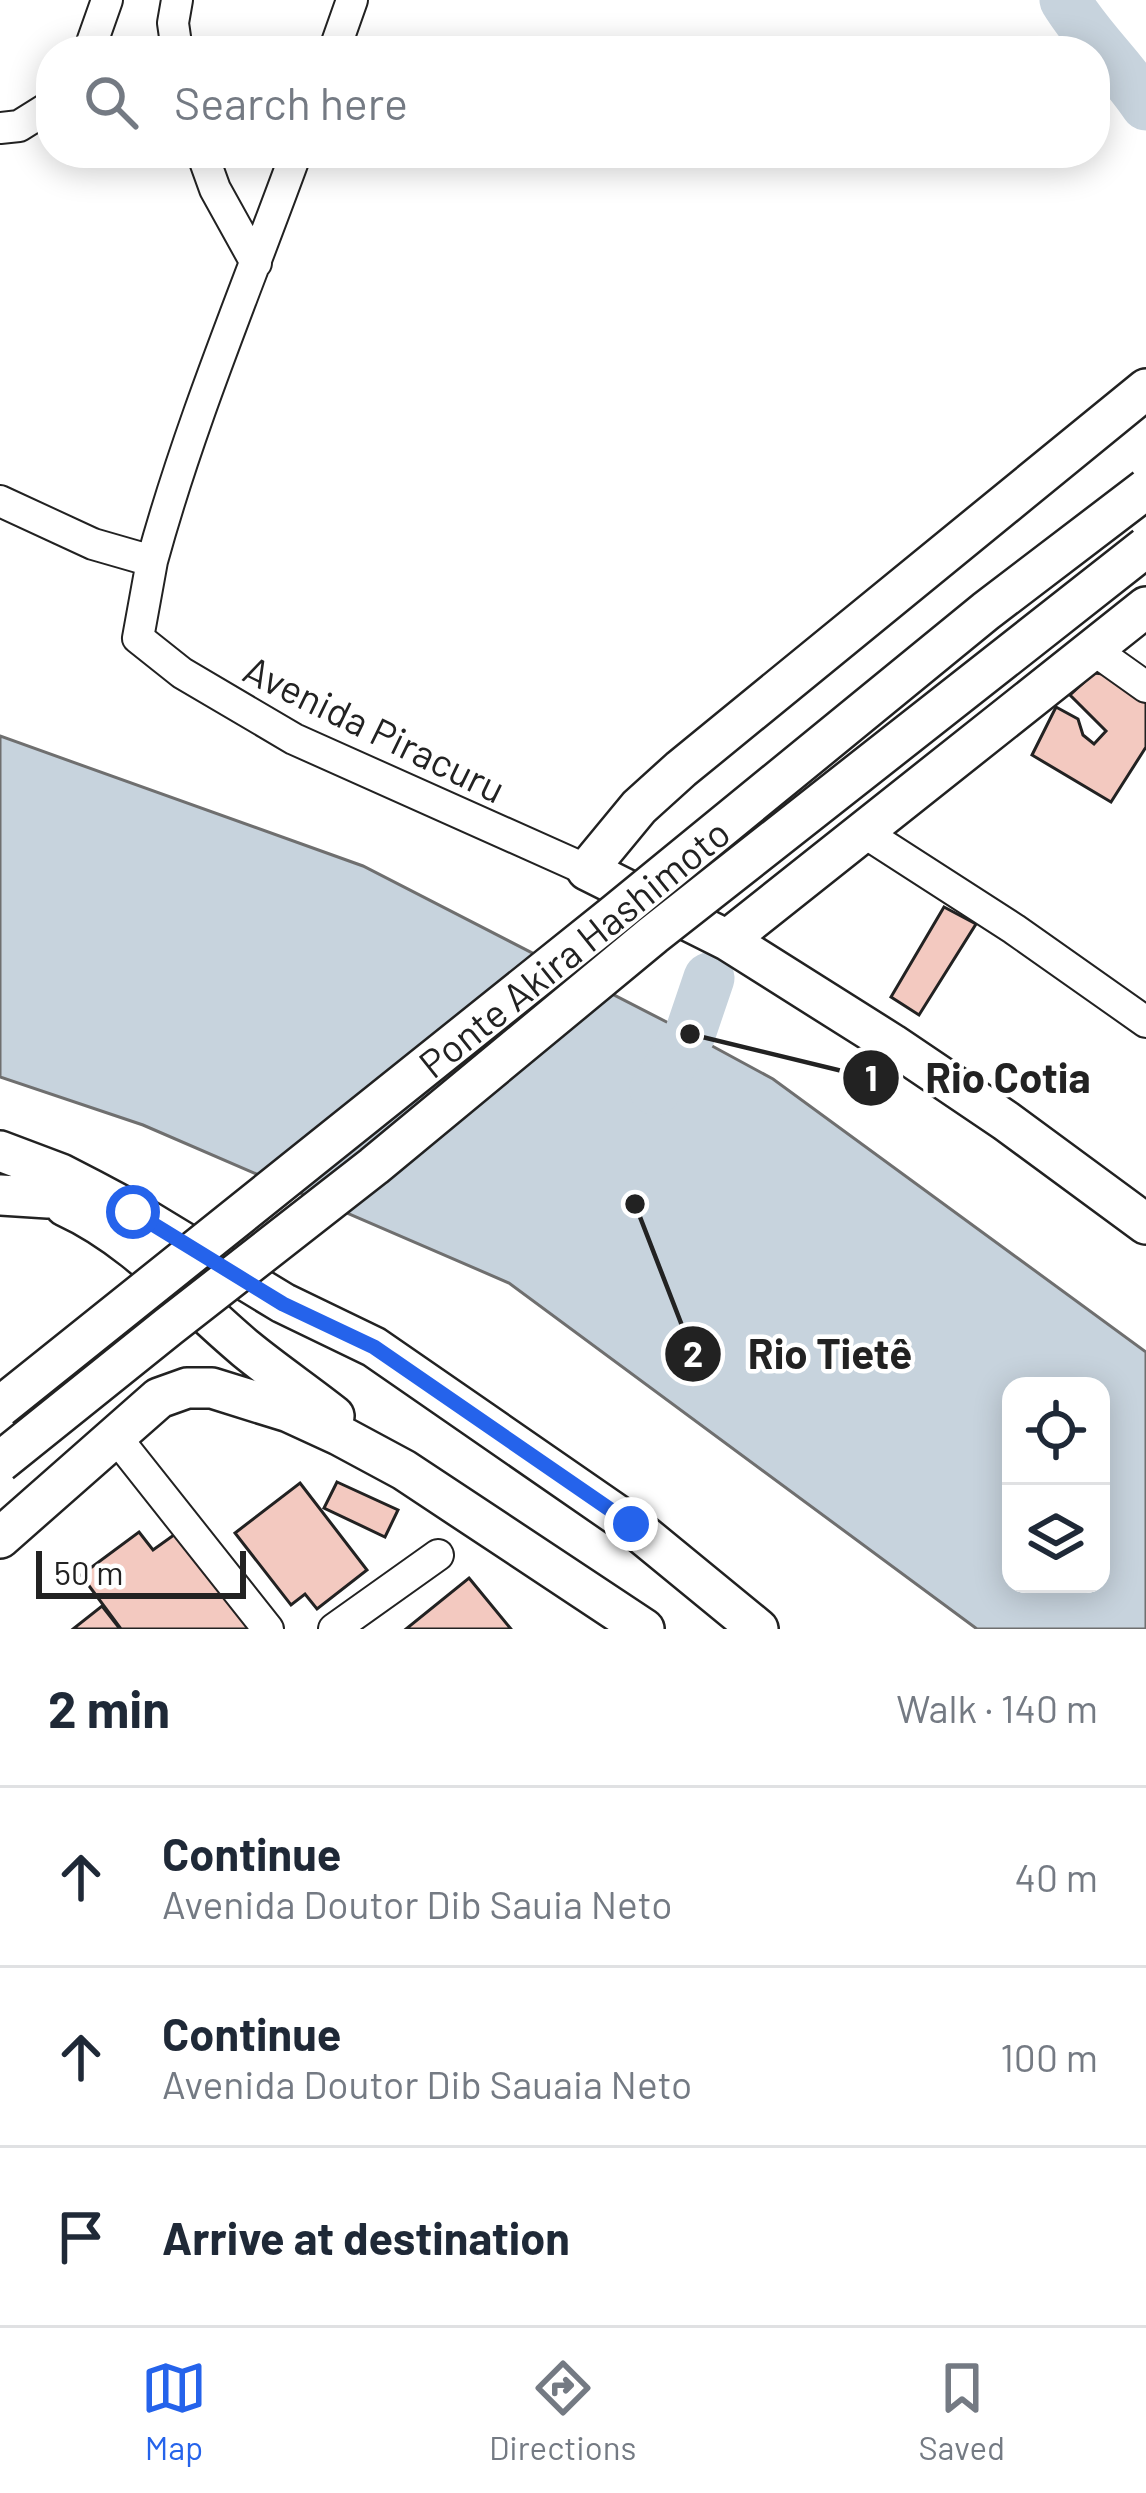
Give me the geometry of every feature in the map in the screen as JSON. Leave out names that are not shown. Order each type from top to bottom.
[{"type":"main road","points":[[1146,388],[681,769],[639,807],[587,870],[727,940],[795,982],[1006,1121],[1146,1224]]},
{"type":"main road","name":"Ponte Akira Hashimoto","points":[[9,1394],[613,916],[986,611],[1146,489]]},
{"type":"main road","name":"Ponte Akira Hashimoto","points":[[0,1462],[374,1166],[652,934],[1146,547]]},
{"type":"main road","points":[[727,940],[1146,607]]},
{"type":"main road","points":[[787,892],[776,937],[780,956],[795,982]]},
{"type":"main road","points":[[0,1151],[61,1174],[283,1304],[374,1347],[631,1524],[758,1629]]},
{"type":"main road","points":[[0,1180],[87,1216],[124,1240],[247,1349],[430,1488]]},
{"type":"main road","points":[[0,1195],[48,1198]]},
{"type":"main road","points":[[286,1379],[295,1357],[309,1342],[345,1342],[484,1424]]},
{"type":"main road","points":[[0,1538],[159,1398],[187,1388],[212,1388],[289,1412],[338,1435],[430,1488],[644,1629]]},
{"type":"street","points":[[94,36],[107,0]]},
{"type":"street","points":[[175,36],[177,0]]},
{"type":"street","points":[[339,36],[352,0]]},
{"type":"street","points":[[0,128],[19,126],[36,115]]},
{"type":"street","points":[[207,168],[256,263]]},
{"type":"street","points":[[0,501],[93,544],[152,560],[173,488],[291,168]]},
{"type":"street","name":"Avenida Piracuru","points":[[152,560],[138,638],[182,673],[294,739],[587,870]]},
{"type":"street","points":[[1094,650],[1146,687]]},
{"type":"street","points":[[862,831],[1146,1022]]},
{"type":"street","points":[[115,1436],[268,1629]]},
{"type":"street","points":[[334,1629],[439,1555]]},
{"type":"shaded area","points":[[0,736],[363,866],[690,1034],[773,1079],[1146,1352],[1146,1629],[977,1629],[509,1283],[143,1125],[0,1077]]},
{"type":"building","points":[[1094,673],[1113,675],[1146,703],[1146,747],[1111,802],[1032,755],[1056,707],[1078,719],[1083,735],[1094,744],[1106,731],[1070,695]]},
{"type":"building","points":[[944,907],[976,924],[919,1015],[891,997]]},
{"type":"building","points":[[337,1482],[398,1510],[385,1537],[324,1508]]},
{"type":"building","points":[[300,1483],[367,1570],[317,1609],[305,1594],[291,1605],[235,1533]]},
{"type":"building","points":[[139,1532],[153,1550],[178,1532],[251,1629],[121,1629],[81,1575]]},
{"type":"building","points":[[469,1578],[511,1629],[406,1629]]},
{"type":"building","points":[[102,1606],[120,1629],[73,1629]]},
{"type":"waterway","points":[[1065,0],[1091,36]]},
{"type":"waterway","points":[[1110,59],[1146,105]]},
{"type":"waterway","points":[[655,1090],[690,1034],[709,978]]},
{"type":"place","name":"Rio Cotia","points":[[690,1034]]},
{"type":"place","name":"Rio Tietê","points":[[635,1204]]},
{"type":"route","points":[[133,1212],[283,1304],[374,1347],[631,1524]]}]
